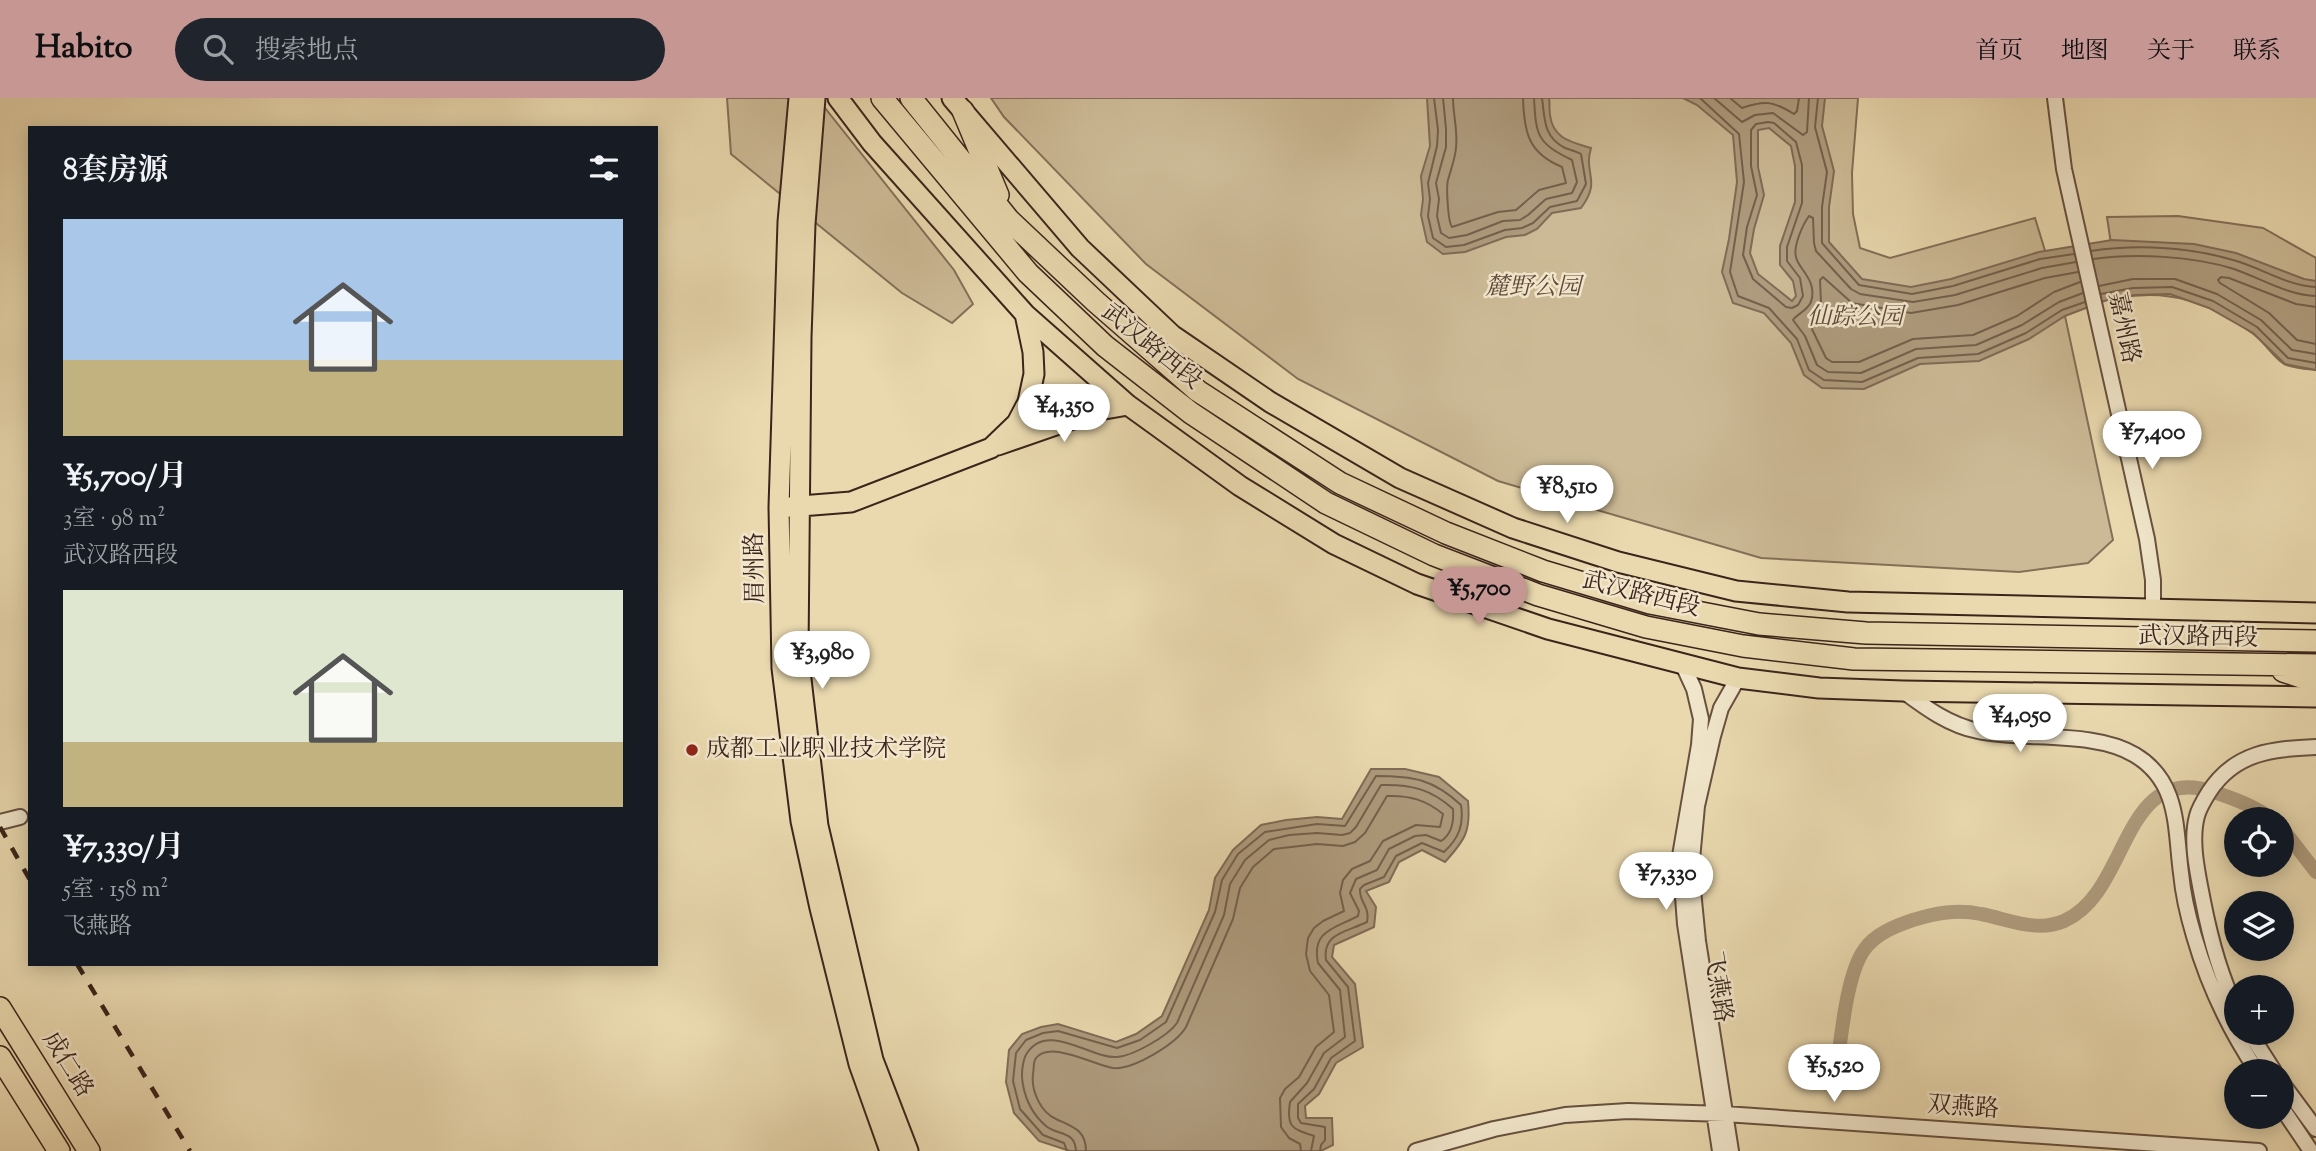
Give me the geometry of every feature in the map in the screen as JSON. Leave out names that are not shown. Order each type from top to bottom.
[{"type":"highway","name":"武汉路西段","points":[[882,98],[1028,273],[1105,346],[1191,414],[1326,503],[1434,555],[1538,595],[1634,624],[1743,646],[1854,659],[2316,665]]},
{"type":"highway","name":"武汉路西段","points":[[911,98],[1009,220],[1096,302],[1198,391],[1340,483],[1446,533],[1543,571],[1650,603],[1759,624],[1866,633],[2316,641]]},
{"type":"highway","points":[[957,104],[1009,220]]},
{"type":"highway","points":[[2267,665],[2316,682]]},
{"type":"highway","name":"成仁路","points":[[0,1008],[89,1151]]},
{"type":"highway","points":[[0,1057],[59,1151]]},
{"type":"main road","points":[[799,98],[797,223],[801,337],[801,506],[798,653],[818,826],[873,1060],[908,1151]]},
{"type":"main road","points":[[797,223],[815,98]]},
{"type":"main road","points":[[838,98],[872,143],[1025,314],[1128,405],[1240,486],[1334,544],[1417,584],[1548,629],[1738,678],[1819,688],[1903,691],[2316,697]]},
{"type":"main road","points":[[957,104],[1080,248],[1172,335],[1270,402],[1400,478],[1513,528],[1618,562],[1736,591],[1848,601],[2316,613]]},
{"type":"main road","name":"眉州路","points":[[797,223],[779,507],[782,668],[801,821],[820,908],[859,1064],[890,1151]]},
{"type":"main road","points":[[991,448],[1017,423],[1028,402],[1034,374],[1034,352],[1025,314]]},
{"type":"main road","points":[[779,507],[851,502],[1099,410],[1128,405]]},
{"type":"street","name":"嘉州路","points":[[2055,98],[2064,169],[2147,538],[2153,580],[2153,609]]},
{"type":"street","name":"飞燕路","points":[[1683,665],[1694,689],[1701,719],[1680,856],[1685,924],[1719,1114],[1731,1151]]},
{"type":"street","name":"飞燕路","points":[[1720,1151],[1719,1114],[1691,870],[1697,806],[1713,736],[1721,708],[1738,678]]},
{"type":"street","points":[[1903,691],[1936,715],[1977,731],[2094,741],[2116,746],[2146,763],[2162,779],[2178,828],[2181,875],[2194,935],[2222,1015],[2250,1059]]},
{"type":"street","points":[[2224,978],[2208,928],[2197,874],[2197,816],[2218,779],[2228,769],[2255,755],[2283,748],[2316,747]]},
{"type":"street","points":[[0,822],[20,817]]},
{"type":"street","points":[[2294,1099],[2316,1129]]},
{"type":"street","name":"双燕路","points":[[1416,1151],[1493,1129],[1565,1115],[1628,1111],[1719,1114],[2259,1151]]},
{"type":"street","points":[[2294,1126],[2311,1151]]},
{"type":"green space","points":[[727,98],[817,98],[954,270],[973,304],[952,323],[902,293],[731,154]]},
{"type":"green space","name":"麓野公园","points":[[991,98],[1858,98],[1852,173],[1853,214],[1860,248],[1890,258],[2035,218],[2065,316],[2113,540],[2088,563],[2019,572],[1761,558],[1498,481],[1298,379],[1146,264],[1004,117]]},
{"type":"green space","points":[[2178,216],[2263,228],[2316,258],[2316,370],[2284,364],[2237,322],[2189,300],[2155,295],[2119,298],[2107,217]]},
{"type":"water","points":[[1427,98],[1549,98],[1552,123],[1559,134],[1591,148],[1590,190],[1581,208],[1552,213],[1537,229],[1525,235],[1506,237],[1465,252],[1443,254],[1427,242],[1421,215],[1421,176],[1430,146]]},
{"type":"water","name":"仙踪公园","points":[[1683,98],[1825,98],[1822,126],[1834,171],[1829,207],[1829,242],[1862,279],[1911,287],[1951,279],[2039,252],[2112,240],[2194,244],[2236,253],[2316,281],[2316,370],[2285,364],[2253,333],[2209,308],[2170,294],[2134,295],[2104,301],[2065,316],[2029,339],[1979,361],[1920,364],[1864,389],[1822,388],[1804,375],[1791,343],[1764,313],[1733,303],[1722,272],[1737,182],[1733,135],[1697,105]],"holes":[[[1769,128],[1791,146],[1795,166],[1795,202],[1780,246],[1780,265],[1793,281],[1796,296],[1792,301],[1758,274],[1750,253],[1764,195],[1758,167],[1758,130]]]},
{"type":"water","points":[[1371,769],[1405,769],[1439,777],[1468,801],[1468,820],[1462,841],[1445,862],[1422,850],[1399,862],[1389,882],[1366,891],[1376,907],[1374,927],[1334,945],[1332,957],[1355,984],[1363,1047],[1336,1063],[1319,1094],[1305,1106],[1306,1118],[1332,1118],[1333,1145],[1321,1151],[1070,1151],[1039,1141],[1014,1113],[1006,1082],[1009,1050],[1022,1034],[1058,1024],[1116,1042],[1136,1034],[1162,1016],[1209,910],[1215,878],[1233,850],[1261,825],[1317,817],[1342,819]]},
{"type":"waterway","points":[[1835,1079],[1852,977],[1864,950],[1886,931],[1922,918],[1955,912],[1981,914],[2043,926],[2064,921],[2086,906],[2102,884],[2143,812],[2160,795],[2183,787],[2214,792],[2251,807]]},
{"type":"waterway","points":[[2294,844],[2316,872]]},
{"type":"railway","points":[[0,827],[28,876]]},
{"type":"railway","points":[[78,966],[190,1151]]},
{"type":"place","name":"成都工业职业技术学院","points":[[692,750]]}]
